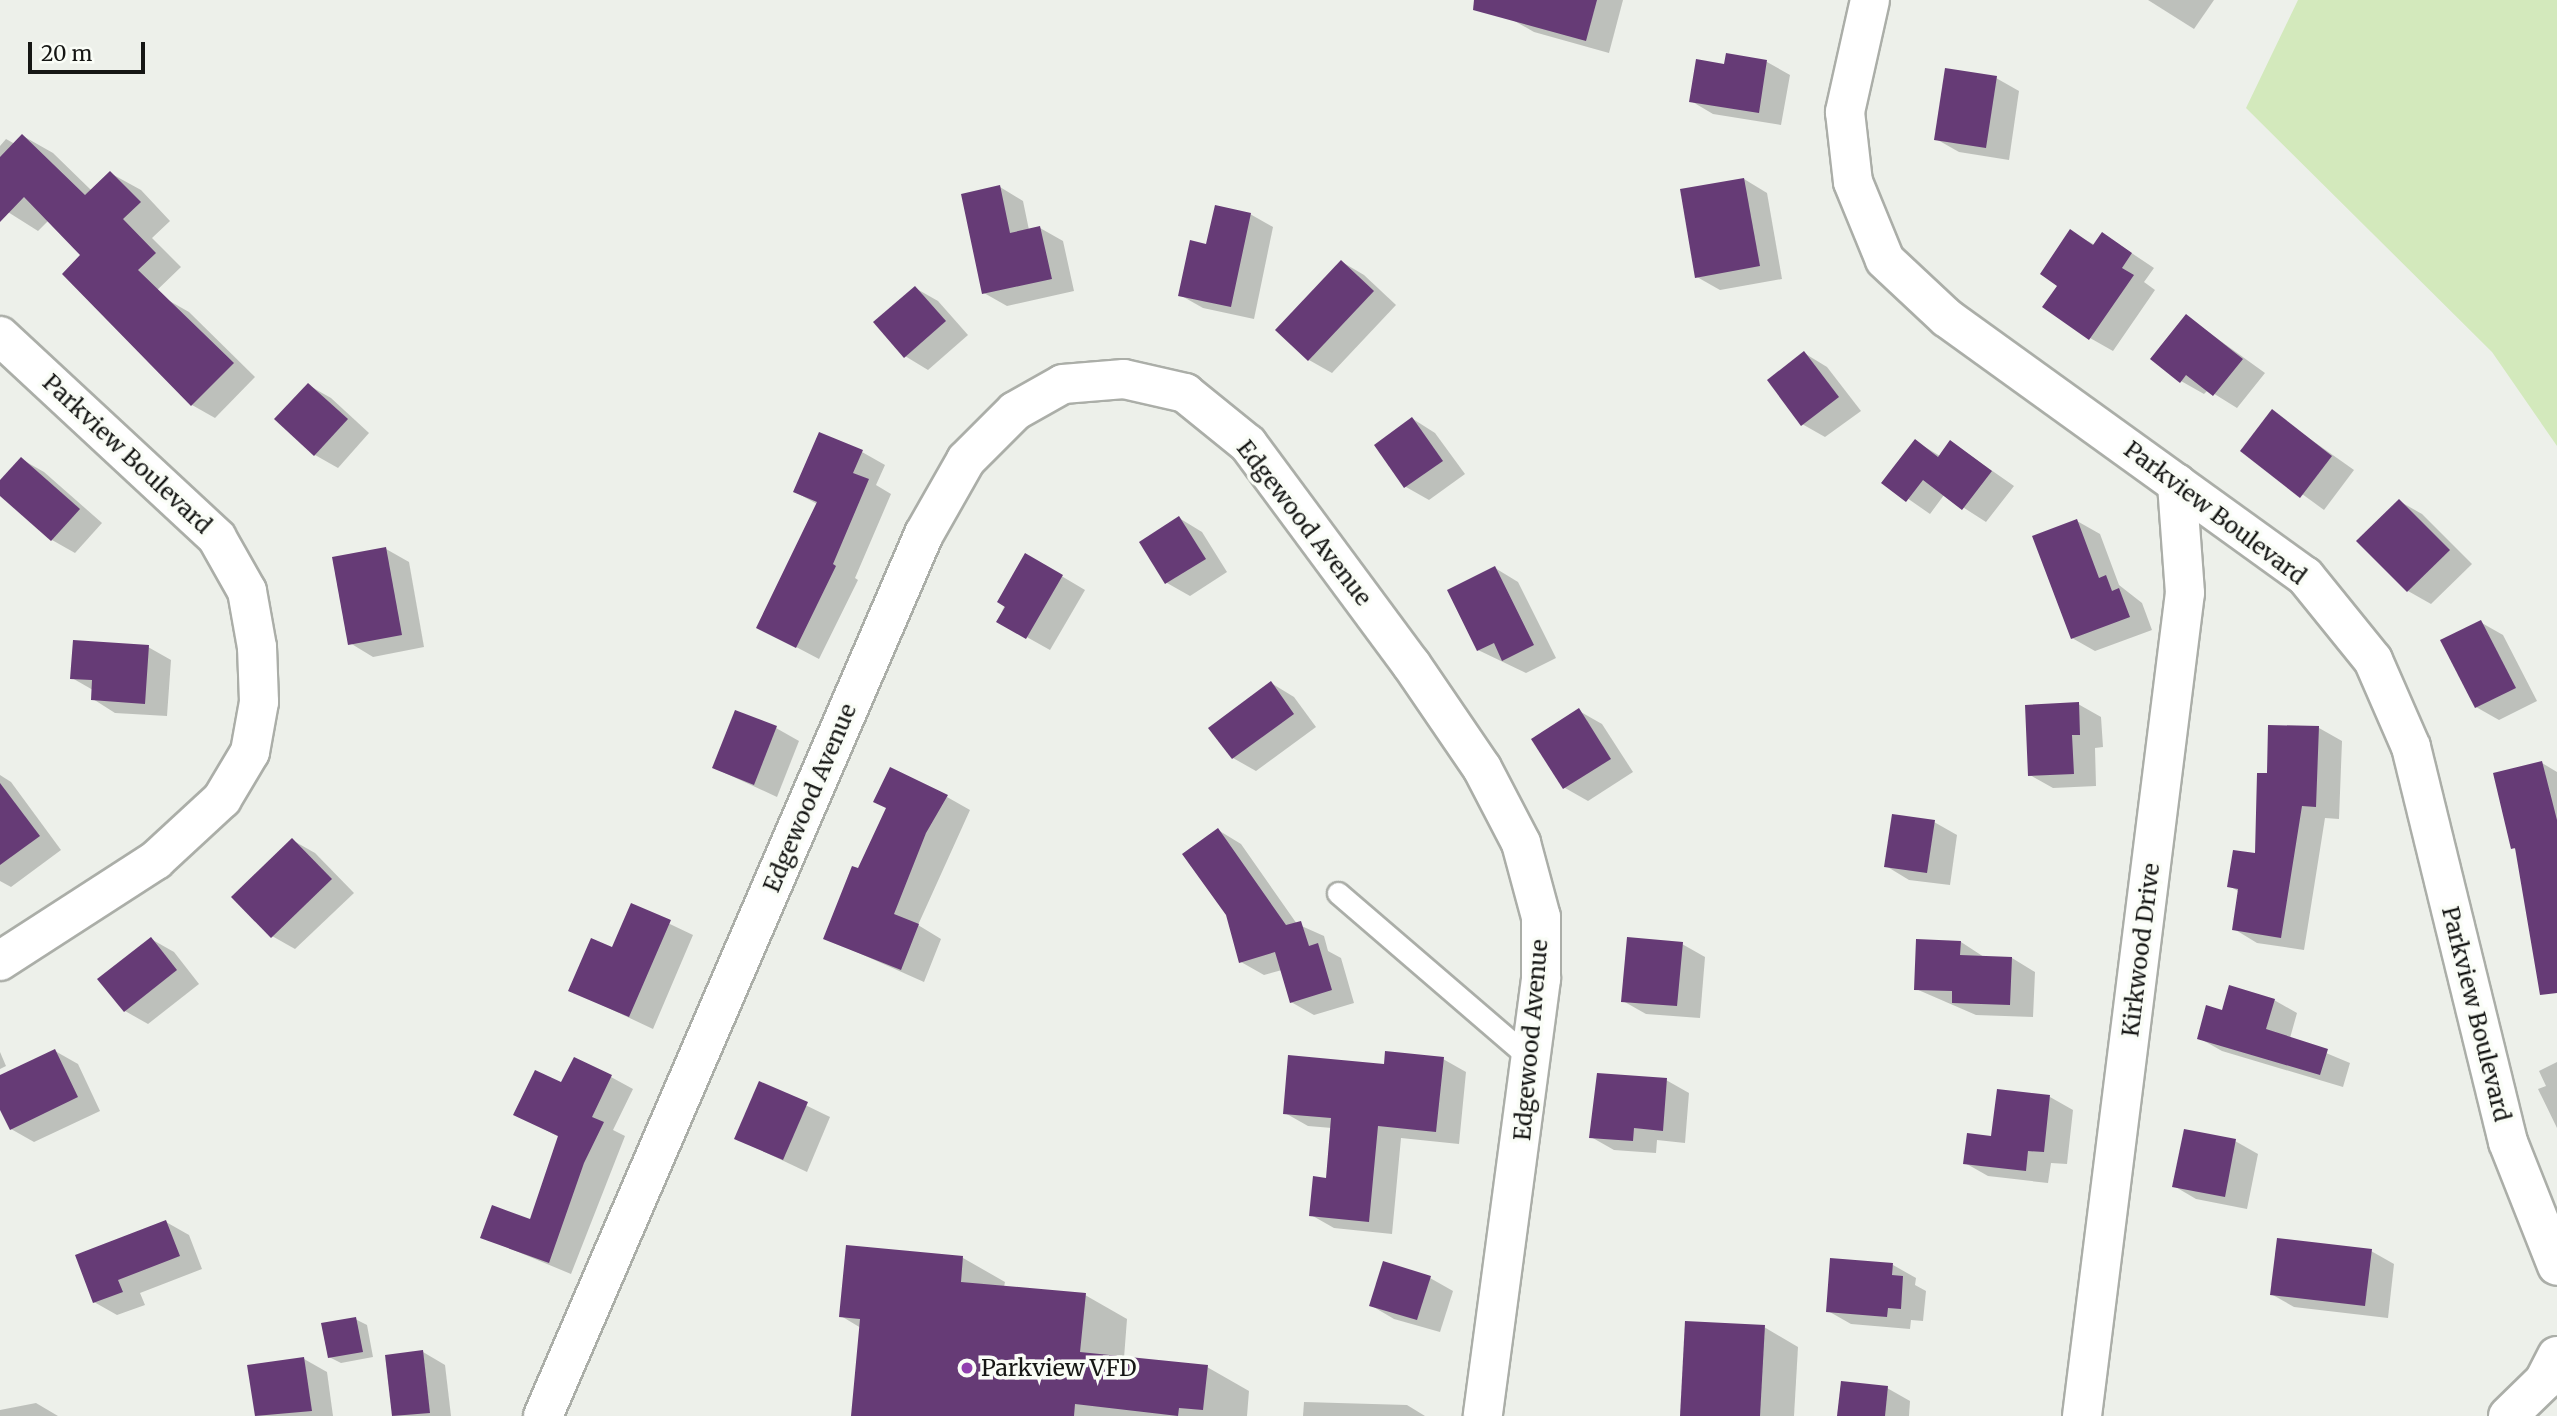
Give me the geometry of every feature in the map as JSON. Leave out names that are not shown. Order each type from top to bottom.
[{"type":"street","name":"Parkview Boulevard","points":[[1870,0],[1845,113],[1853,182],[1885,260],[1947,318],[2305,576],[2373,660],[2411,747],[2508,1142],[2557,1266]]},
{"type":"street","name":"Parkview Boulevard","points":[[0,336],[218,537],[247,591],[257,647],[259,702],[250,752],[222,799],[156,860],[0,961]]},
{"type":"street","name":"Edgewood Avenue","points":[[543,1416],[924,534],[966,460],[1016,411],[1063,384],[1124,379],[1185,393],[1248,444],[1411,664],[1482,768],[1521,843],[1541,917],[1541,979],[1483,1416]]},
{"type":"street","name":"Kirkwood Drive","points":[[2082,1416],[2185,593],[2177,483]]},
{"type":"street","points":[[2508,1416],[2544,1381],[2557,1356]]},
{"type":"lane","points":[[1338,893],[1532,1061]]},
{"type":"green space","points":[[2298,0],[2557,0],[2557,446],[2492,352],[2246,108]]},
{"type":"building","points":[[1474,0],[1597,0],[1586,41],[1473,10]]},
{"type":"building","points":[[1726,53],[1767,60],[1759,113],[1689,102],[1696,59],[1724,64]]},
{"type":"building","points":[[1945,68],[1997,76],[1986,148],[1934,140]]},
{"type":"building","points":[[22,134],[85,195],[110,171],[141,202],[123,219],[156,253],[138,270],[234,363],[191,406],[62,274],[80,255],[24,197],[0,222],[0,157]]},
{"type":"building","points":[[1744,178],[1760,266],[1695,278],[1680,189]]},
{"type":"building","points":[[1000,185],[1010,233],[1040,226],[1052,279],[982,294],[961,194]]},
{"type":"building","points":[[1215,205],[1251,213],[1231,307],[1178,296],[1190,240],[1206,244]]},
{"type":"building","points":[[2070,229],[2093,245],[2102,232],[2132,253],[2122,268],[2134,275],[2089,340],[2042,307],[2057,286],[2040,274]]},
{"type":"building","points":[[1341,260],[1374,291],[1308,361],[1275,330]]},
{"type":"building","points":[[915,286],[946,321],[904,358],[873,322]]},
{"type":"building","points":[[2186,314],[2243,359],[2213,396],[2186,375],[2180,383],[2150,359]]},
{"type":"building","points":[[1804,351],[1839,397],[1801,426],[1767,380]]},
{"type":"building","points":[[308,383],[348,419],[314,456],[274,419]]},
{"type":"building","points":[[2272,409],[2332,456],[2300,498],[2240,451]]},
{"type":"building","points":[[1412,417],[1443,461],[1404,488],[1374,445]]},
{"type":"building","points":[[819,432],[863,450],[853,473],[869,479],[833,564],[836,566],[796,648],[756,628],[817,502],[793,492]]},
{"type":"building","points":[[1915,439],[1938,457],[1950,440],[1992,471],[1962,510],[1923,480],[1906,502],[1881,483]]},
{"type":"building","points":[[21,457],[80,509],[51,541],[0,496],[0,480]]},
{"type":"building","points":[[2399,499],[2450,550],[2407,592],[2356,541]]},
{"type":"building","points":[[1179,516],[1206,559],[1165,584],[1139,542]]},
{"type":"building","points":[[2077,519],[2099,578],[2106,575],[2112,591],[2119,588],[2130,617],[2071,639],[2032,536]]},
{"type":"building","points":[[386,547],[402,635],[348,645],[332,557]]},
{"type":"building","points":[[1025,553],[1063,575],[1026,639],[996,622],[1005,607],[997,602]]},
{"type":"building","points":[[1495,566],[1534,645],[1502,661],[1494,643],[1477,651],[1447,590]]},
{"type":"building","points":[[2481,620],[2516,688],[2475,708],[2440,640]]},
{"type":"building","points":[[73,640],[149,645],[145,704],[91,700],[92,680],[70,679]]},
{"type":"building","points":[[1271,681],[1294,714],[1232,759],[1208,728]]},
{"type":"building","points":[[2079,702],[2080,735],[2072,735],[2074,774],[2028,776],[2025,705]]},
{"type":"building","points":[[1579,708],[1611,759],[1563,789],[1531,739]]},
{"type":"building","points":[[735,710],[777,726],[754,785],[712,768]]},
{"type":"building","points":[[2268,725],[2319,726],[2316,807],[2302,806],[2281,938],[2232,930],[2238,889],[2227,887],[2233,850],[2255,853],[2257,773],[2267,773]]},
{"type":"building","points":[[2542,761],[2557,820],[2557,993],[2540,995],[2515,848],[2511,849],[2493,773]]},
{"type":"building","points":[[890,767],[948,795],[926,833],[894,914],[919,924],[901,970],[823,939],[852,866],[858,868],[886,808],[873,802]]},
{"type":"building","points":[[0,783],[40,836],[0,865]]},
{"type":"building","points":[[1892,814],[1935,820],[1927,873],[1884,867]]},
{"type":"building","points":[[1218,828],[1286,925],[1301,921],[1309,946],[1318,943],[1332,990],[1290,1003],[1275,952],[1239,963],[1226,915],[1182,854]]},
{"type":"building","points":[[292,838],[332,879],[271,938],[231,897]]},
{"type":"building","points":[[631,903],[671,920],[629,1017],[568,991],[591,938],[612,947]]},
{"type":"building","points":[[151,937],[177,970],[124,1012],[97,979]]},
{"type":"building","points":[[1627,937],[1683,942],[1677,1006],[1621,1002]]},
{"type":"building","points":[[1916,939],[1961,941],[1960,955],[2012,957],[2010,1005],[1952,1003],[1952,991],[1914,990]]},
{"type":"building","points":[[2229,985],[2275,999],[2266,1029],[2328,1049],[2320,1075],[2197,1039],[2206,1005],[2222,1010]]},
{"type":"building","points":[[55,1049],[78,1097],[10,1130],[0,1110],[0,1075]]},
{"type":"building","points":[[1385,1051],[1444,1057],[1436,1132],[1378,1126],[1369,1222],[1309,1216],[1313,1176],[1326,1178],[1331,1118],[1283,1114],[1288,1055],[1384,1064]]},
{"type":"building","points":[[574,1057],[612,1075],[592,1117],[604,1122],[584,1163],[549,1263],[480,1238],[492,1205],[530,1219],[558,1136],[513,1115],[535,1070],[561,1082]]},
{"type":"building","points":[[1597,1073],[1667,1078],[1663,1131],[1634,1128],[1633,1141],[1589,1138]]},
{"type":"building","points":[[759,1081],[808,1102],[783,1160],[734,1139]]},
{"type":"building","points":[[1997,1089],[2050,1095],[2044,1152],[2028,1151],[2026,1171],[1963,1164],[1967,1133],[1991,1136]]},
{"type":"building","points":[[2184,1129],[2236,1139],[2225,1197],[2172,1187]]},
{"type":"building","points":[[166,1220],[180,1256],[118,1280],[123,1292],[93,1303],[75,1255]]},
{"type":"building","points":[[2277,1238],[2372,1249],[2365,1306],[2270,1295]]},
{"type":"building","name":"Parkview VFD","points":[[846,1245],[963,1256],[961,1282],[1086,1293],[1080,1352],[1208,1365],[1203,1410],[1179,1408],[1178,1416],[1075,1404],[1074,1416],[851,1416],[860,1319],[839,1317]]},
{"type":"building","points":[[1830,1258],[1893,1263],[1892,1275],[1903,1276],[1901,1309],[1888,1308],[1887,1317],[1826,1312]]},
{"type":"building","points":[[1383,1261],[1431,1276],[1417,1320],[1369,1306]]},
{"type":"building","points":[[356,1317],[363,1352],[328,1358],[321,1323]]},
{"type":"building","points":[[1685,1321],[1765,1325],[1760,1416],[1680,1416]]},
{"type":"building","points":[[423,1350],[430,1413],[392,1416],[385,1355]]},
{"type":"building","points":[[304,1357],[312,1411],[255,1416],[247,1365]]},
{"type":"building","points":[[1841,1381],[1888,1386],[1885,1416],[1837,1416]]},
{"type":"place","name":"Parkview VFD","points":[[967,1368]]}]
